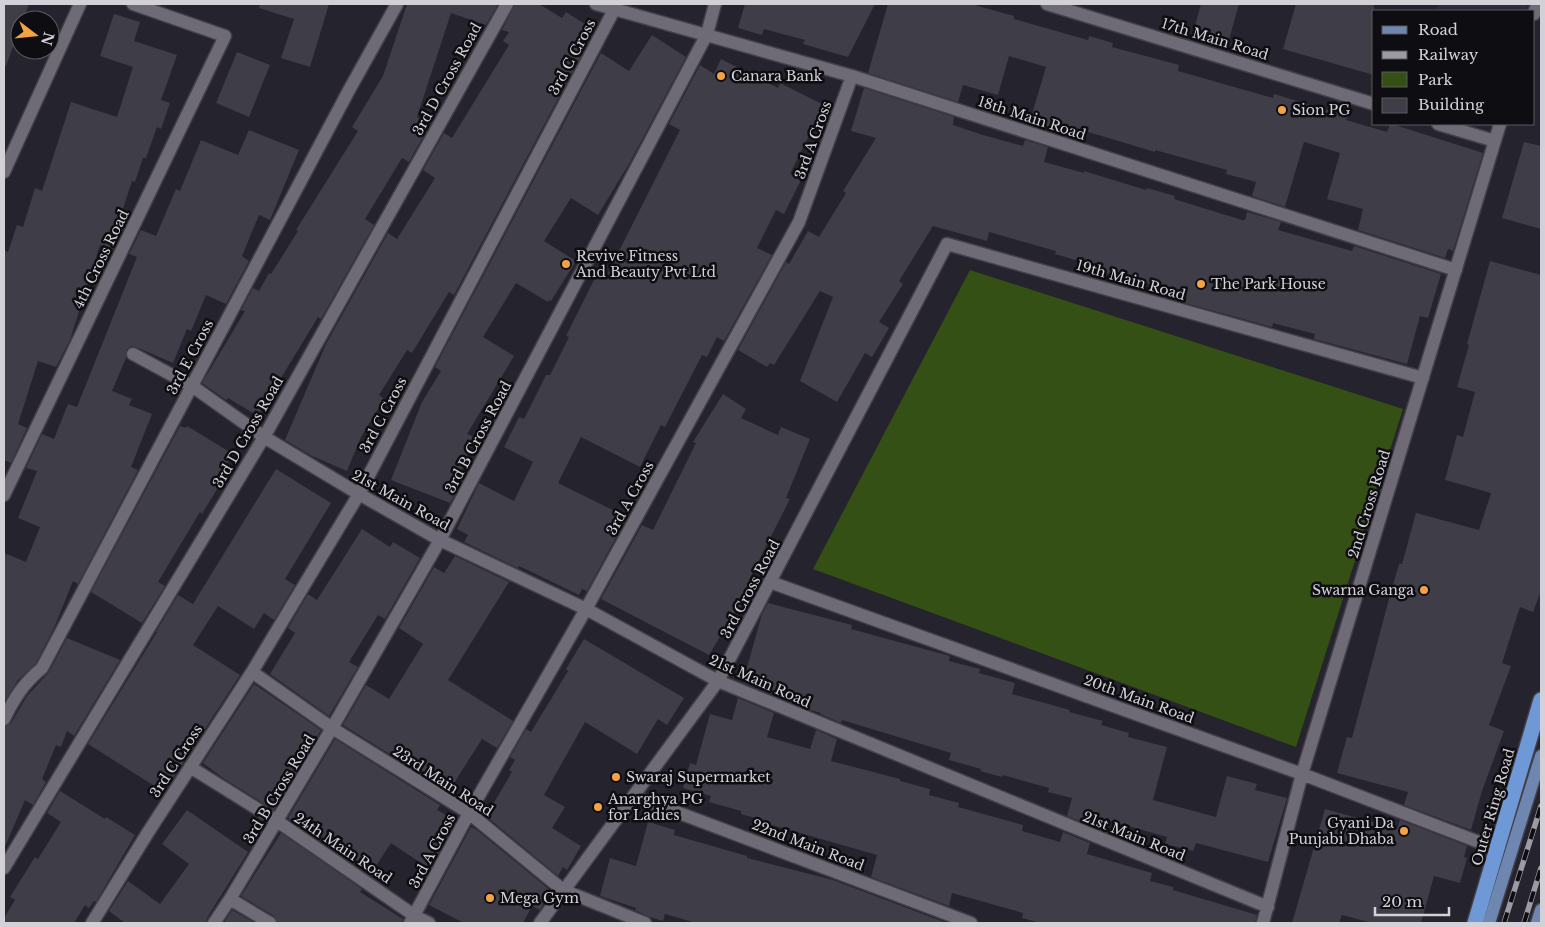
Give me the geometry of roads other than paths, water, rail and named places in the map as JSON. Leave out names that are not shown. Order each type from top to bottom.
[{"type":"highway","name":"Outer Ring Road","points":[[1475,923],[1541,700]]},
{"type":"main road","points":[[1489,923],[1541,756]]},
{"type":"main road","points":[[1537,923],[1541,910]]},
{"type":"street","points":[[4,172],[80,4]]},
{"type":"street","name":"4th Cross Road","points":[[4,495],[225,36],[133,4]]},
{"type":"street","name":"3rd E Cross","points":[[4,719],[27,680],[42,668],[348,92],[397,4]]},
{"type":"street","name":"3rd D Cross Road","points":[[4,868],[264,437],[507,4]]},
{"type":"street","name":"18th Main Road","points":[[596,4],[852,76],[1456,270]]},
{"type":"street","name":"3rd B Cross Road","points":[[214,923],[332,728],[440,540],[707,34],[716,4]]},
{"type":"street","name":"17th Main Road","points":[[1047,4],[1372,103]]},
{"type":"street","name":"3rd C Cross","points":[[92,923],[252,672],[359,494],[614,10]]},
{"type":"street","name":"3rd A Cross","points":[[412,919],[469,813],[586,609],[799,222],[852,76]]},
{"type":"street","points":[[1441,125],[1494,141]]},
{"type":"street","name":"2nd Cross Road","points":[[1263,923],[1302,774],[1500,125]]},
{"type":"street","name":"19th Main Road","points":[[947,244],[1423,378]]},
{"type":"street","name":"3rd Cross Road","points":[[540,923],[718,682],[947,244]]},
{"type":"street","name":"21st Main Road","points":[[133,354],[192,386],[264,437],[440,540],[586,609],[718,682],[1268,907]]},
{"type":"street","name":"20th Main Road","points":[[770,582],[1302,774],[1497,849]]},
{"type":"street","name":"23rd Main Road","points":[[252,672],[332,728],[469,813],[563,890],[645,923]]},
{"type":"street","name":"24th Main Road","points":[[190,767],[277,821],[412,919],[429,923]]},
{"type":"street","name":"22nd Main Road","points":[[634,796],[971,923]]},
{"type":"street","points":[[230,899],[270,923]]},
{"type":"railway","points":[[1504,923],[1541,806]]},
{"type":"railway","points":[[1524,923],[1541,868]]},
{"type":"place","name":"Canara Bank","points":[[721,76]]},
{"type":"place","name":"Sion PG","points":[[1282,110]]},
{"type":"place","name":"Revive Fitness And Beauty Pvt Ltd","points":[[566,264]]},
{"type":"place","name":"The Park House","points":[[1201,284]]},
{"type":"place","name":"Swarna Ganga","points":[[1424,590]]},
{"type":"place","name":"Swaraj Supermarket","points":[[616,777]]},
{"type":"place","name":"Anarghya PG for Ladies","points":[[598,807]]},
{"type":"place","name":"Gyani Da Punjabi Dhaba","points":[[1404,831]]},
{"type":"place","name":"Mega Gym","points":[[490,898]]}]
